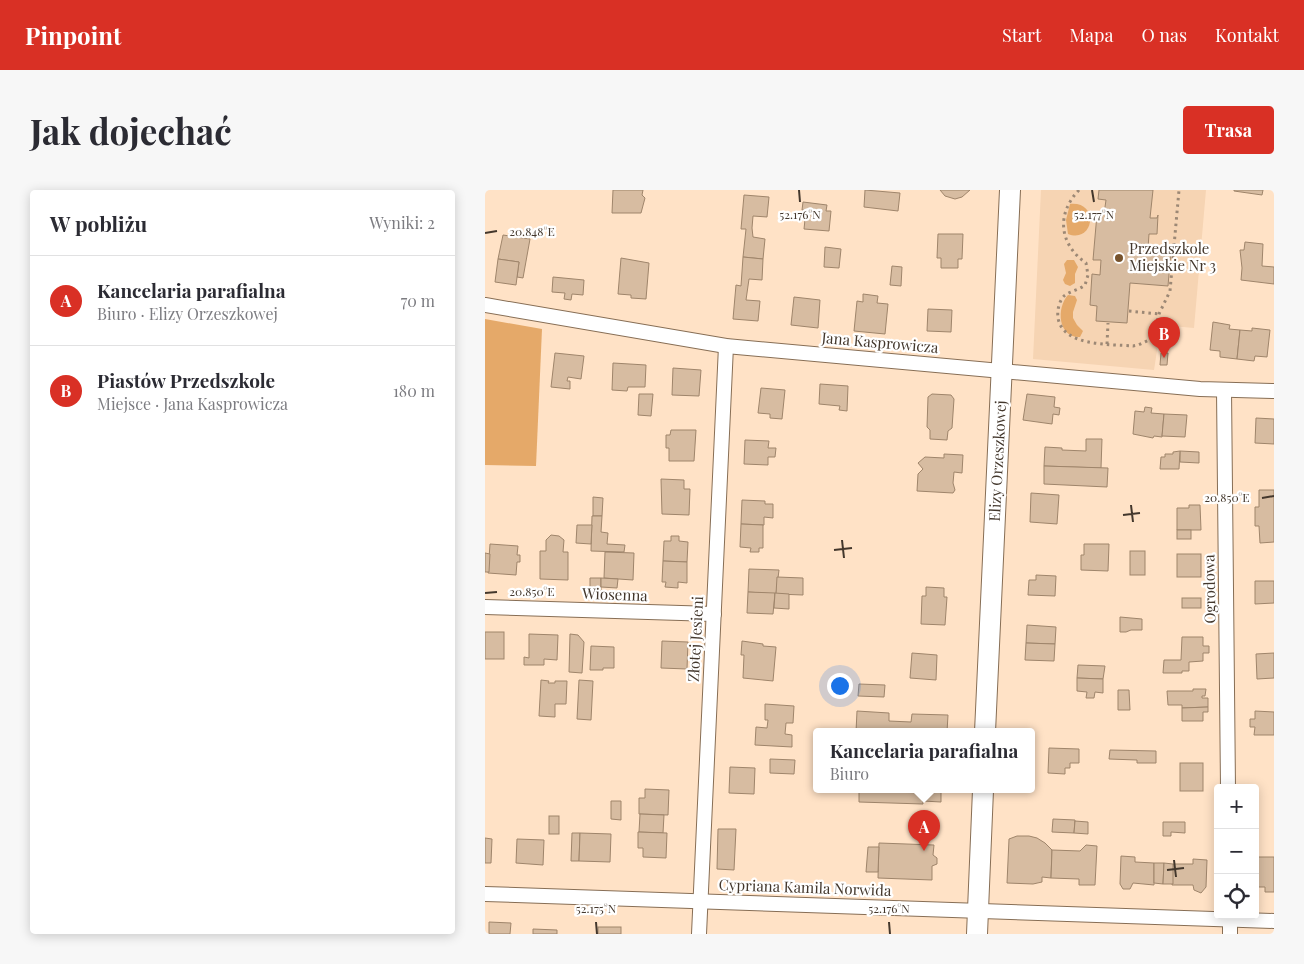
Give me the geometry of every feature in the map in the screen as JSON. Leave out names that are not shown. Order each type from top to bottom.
[{"type":"street","name":"Elizy Orzeszkowej","points":[[985,728],[1010,190]]},
{"type":"street","name":"Jana Kasprowicza","points":[[485,305],[726,346],[1224,390],[1274,391]]},
{"type":"street","name":"Złotej Jesieni","points":[[699,934],[726,346]]},
{"type":"street","name":"Ogrodowa","points":[[1224,390],[1228,784]]},
{"type":"street","name":"Wiosenna","points":[[485,607],[714,614]]},
{"type":"street","points":[[977,934],[983,793]]},
{"type":"street","name":"Cypriana Kamila Norwida","points":[[485,894],[1214,917]]},
{"type":"street","points":[[1230,919],[1230,934]]},
{"type":"street","name":"Cypriana Kamila Norwida","points":[[1252,919],[1274,921]]},
{"type":"path","points":[[1079,190],[1065,210],[1063,224],[1070,249],[1086,263],[1087,275],[1085,285],[1065,295],[1062,299],[1058,313],[1061,326],[1071,336],[1079,340],[1138,346],[1149,340],[1154,334],[1159,314],[1170,291],[1179,190]]},
{"type":"path","points":[[1129,310],[1159,314]]},
{"type":"path","points":[[1107,344],[1108,323]]},
{"type":"shaded area","name":"Przedszkole Miejskie Nr 3","points":[[1041,190],[1206,190],[1194,328],[1161,325],[1154,370],[1033,359]]},
{"type":"shaded area","points":[[1070,204],[1080,205],[1086,209],[1089,215],[1090,222],[1088,228],[1083,233],[1077,235],[1068,234],[1066,220]]},
{"type":"shaded area","points":[[1067,260],[1074,260],[1078,267],[1075,274],[1075,283],[1070,286],[1065,284],[1063,280],[1066,273],[1064,264]]},
{"type":"shaded area","points":[[1068,295],[1075,296],[1077,300],[1073,318],[1083,331],[1080,337],[1067,333],[1061,321],[1062,307]]},
{"type":"shaded area","points":[[485,319],[542,329],[536,466],[485,465]]},
{"type":"building","points":[[613,190],[643,190],[642,195],[645,198],[641,213],[612,213]]},
{"type":"building","points":[[865,190],[900,193],[898,211],[864,207]]},
{"type":"building","points":[[940,190],[970,190],[962,197],[955,199],[945,196]]},
{"type":"building","points":[[1099,190],[1153,190],[1150,218],[1157,218],[1158,215],[1157,234],[1149,234],[1148,248],[1171,250],[1168,286],[1130,283],[1127,323],[1096,321],[1097,306],[1090,305],[1092,274],[1100,275],[1101,260],[1093,260],[1097,214],[1104,214],[1106,200],[1098,199]]},
{"type":"building","points":[[1234,190],[1263,190],[1262,195]]},
{"type":"building","points":[[744,195],[769,197],[767,217],[753,216],[753,237],[765,239],[763,259],[743,257],[746,229],[741,229]]},
{"type":"building","points":[[803,202],[827,205],[826,211],[831,211],[829,231],[804,229],[806,210],[802,210]]},
{"type":"building","points":[[938,234],[963,234],[962,259],[958,259],[958,268],[941,268],[941,258],[937,258]]},
{"type":"building","points":[[503,235],[530,239],[523,278],[517,277],[519,262],[498,259]]},
{"type":"building","points":[[1245,242],[1263,244],[1262,266],[1274,267],[1274,284],[1241,280],[1240,250],[1244,250]]},
{"type":"building","points":[[825,247],[841,249],[839,268],[824,267]]},
{"type":"building","points":[[743,257],[763,259],[762,280],[749,279],[746,300],[760,301],[758,321],[733,319],[736,285],[741,286]]},
{"type":"building","points":[[621,258],[649,263],[646,299],[631,298],[631,295],[618,294]]},
{"type":"building","points":[[498,259],[519,262],[516,285],[495,282]]},
{"type":"building","points":[[892,266],[902,267],[901,286],[890,285]]},
{"type":"building","points":[[553,277],[584,280],[583,295],[572,294],[571,300],[564,299],[565,293],[552,292]]},
{"type":"building","points":[[863,294],[878,296],[877,303],[888,304],[885,334],[854,331],[857,301],[863,302]]},
{"type":"building","points":[[794,297],[820,300],[818,328],[791,325]]},
{"type":"building","points":[[928,309],[952,310],[951,332],[927,331]]},
{"type":"building","points":[[1213,322],[1230,325],[1229,329],[1240,330],[1237,359],[1220,357],[1220,351],[1210,350]]},
{"type":"building","points":[[1252,328],[1270,330],[1267,357],[1255,356],[1254,361],[1237,359],[1240,330],[1252,331]]},
{"type":"building","points":[[555,353],[584,356],[581,379],[568,377],[567,381],[570,381],[570,389],[551,387]]},
{"type":"building","points":[[1161,353],[1168,353],[1167,365],[1160,365]]},
{"type":"building","points":[[613,363],[646,365],[645,387],[628,387],[627,391],[612,390]]},
{"type":"building","points":[[673,368],[701,370],[699,396],[672,395]]},
{"type":"building","points":[[820,384],[848,386],[847,411],[839,410],[840,406],[819,404]]},
{"type":"building","points":[[761,388],[785,390],[782,419],[770,418],[770,414],[758,413]]},
{"type":"building","points":[[639,394],[653,394],[651,416],[638,415]]},
{"type":"building","points":[[932,394],[951,395],[954,399],[952,428],[948,431],[947,440],[930,439],[930,430],[927,427],[928,397]]},
{"type":"building","points":[[1027,394],[1055,397],[1054,407],[1060,408],[1059,415],[1053,414],[1052,424],[1023,420]]},
{"type":"building","points":[[1145,407],[1152,408],[1151,413],[1164,414],[1162,437],[1154,436],[1153,438],[1133,434],[1135,411],[1144,412]]},
{"type":"building","points":[[1164,414],[1187,415],[1185,437],[1162,436]]},
{"type":"building","points":[[1256,418],[1274,419],[1274,444],[1255,443]]},
{"type":"building","points":[[671,430],[696,430],[694,461],[669,461],[666,435],[670,435]]},
{"type":"building","points":[[1086,439],[1102,439],[1101,468],[1044,466],[1045,447],[1086,451]]},
{"type":"building","points":[[745,440],[769,441],[768,448],[776,448],[775,457],[768,457],[768,465],[744,464]]},
{"type":"building","points":[[1180,451],[1199,452],[1199,463],[1180,462]]},
{"type":"building","points":[[1180,451],[1179,469],[1160,469],[1161,457],[1165,457],[1165,454],[1173,454],[1173,452]]},
{"type":"building","points":[[944,454],[963,455],[962,473],[954,472],[953,483],[955,490],[953,493],[917,491],[918,474],[923,469],[918,463],[925,457],[944,458]]},
{"type":"building","points":[[1044,466],[1108,468],[1107,487],[1044,484]]},
{"type":"building","points":[[661,479],[684,480],[684,489],[690,489],[689,515],[662,514]]},
{"type":"building","points":[[1259,490],[1274,490],[1274,542],[1260,543],[1259,526],[1255,526],[1255,507],[1259,507]]},
{"type":"building","points":[[1031,493],[1059,495],[1057,524],[1030,522]]},
{"type":"building","points":[[593,497],[603,498],[602,516],[593,516]]},
{"type":"building","points":[[742,500],[765,501],[765,504],[773,504],[773,518],[764,517],[764,525],[741,524]]},
{"type":"building","points":[[1189,505],[1200,505],[1201,530],[1177,530],[1177,508],[1189,508]]},
{"type":"building","points":[[592,516],[602,516],[601,532],[608,533],[607,544],[625,545],[624,552],[591,551]]},
{"type":"building","points":[[741,524],[763,525],[763,548],[759,548],[759,552],[750,552],[751,548],[740,547]]},
{"type":"building","points":[[577,525],[592,525],[591,544],[576,543]]},
{"type":"building","points":[[1177,530],[1191,530],[1191,539],[1177,539]]},
{"type":"building","points":[[551,535],[559,536],[564,540],[563,552],[568,552],[568,580],[540,579],[540,551],[546,551],[546,540]]},
{"type":"building","points":[[671,536],[679,536],[679,541],[688,542],[687,562],[663,561],[664,541],[671,541]]},
{"type":"building","points":[[490,544],[518,546],[517,555],[520,555],[520,562],[517,562],[516,575],[488,573]]},
{"type":"building","points":[[1084,544],[1109,544],[1108,571],[1081,570],[1081,555],[1084,555]]},
{"type":"building","points":[[1130,551],[1145,551],[1145,575],[1130,575]]},
{"type":"building","points":[[605,552],[634,553],[633,580],[604,578]]},
{"type":"building","points":[[485,553],[490,554],[489,572],[485,572]]},
{"type":"building","points":[[1177,554],[1201,554],[1201,577],[1177,577]]},
{"type":"building","points":[[663,561],[687,562],[687,583],[678,582],[678,588],[665,587],[666,582],[662,582]]},
{"type":"building","points":[[749,569],[779,570],[776,594],[748,592]]},
{"type":"building","points":[[1036,575],[1056,576],[1055,596],[1028,595],[1029,580],[1036,580]]},
{"type":"building","points":[[777,577],[803,578],[803,595],[776,594]]},
{"type":"building","points":[[590,578],[601,578],[601,594],[590,593]]},
{"type":"building","points":[[601,578],[618,579],[617,588],[601,587]]},
{"type":"building","points":[[1255,581],[1274,581],[1274,603],[1255,604]]},
{"type":"building","points":[[926,587],[944,588],[944,597],[947,597],[945,625],[921,624],[922,596],[926,596]]},
{"type":"building","points":[[748,592],[775,593],[773,614],[747,613]]},
{"type":"building","points":[[775,593],[789,594],[789,609],[774,608]]},
{"type":"building","points":[[1182,598],[1201,598],[1201,608],[1182,608]]},
{"type":"building","points":[[1120,617],[1142,619],[1142,630],[1120,632]]},
{"type":"building","points":[[1027,625],[1056,627],[1055,644],[1026,643]]},
{"type":"building","points":[[485,632],[504,632],[504,659],[485,659]]},
{"type":"building","points":[[529,634],[558,635],[557,660],[544,659],[544,665],[524,665],[524,657],[529,658]]},
{"type":"building","points":[[570,634],[578,635],[584,642],[582,673],[569,672]]},
{"type":"building","points":[[1182,637],[1203,637],[1203,646],[1209,646],[1209,653],[1203,653],[1203,661],[1189,662],[1189,671],[1163,673],[1164,660],[1181,660]]},
{"type":"building","points":[[662,641],[688,642],[687,669],[661,668]]},
{"type":"building","points":[[742,641],[776,647],[773,681],[743,678],[744,655],[741,655]]},
{"type":"building","points":[[1026,643],[1055,644],[1054,661],[1025,660]]},
{"type":"building","points":[[591,646],[614,647],[614,668],[590,670]]},
{"type":"building","points":[[912,653],[937,655],[936,680],[910,678]]},
{"type":"building","points":[[1274,653],[1274,678],[1257,679],[1256,654]]},
{"type":"building","points":[[1078,665],[1105,666],[1103,679],[1077,678]]},
{"type":"building","points":[[1077,678],[1103,679],[1103,693],[1095,692],[1094,698],[1086,698],[1087,692],[1077,691]]},
{"type":"building","points":[[541,680],[549,681],[548,683],[567,681],[566,704],[555,704],[555,717],[539,716]]},
{"type":"building","points":[[579,680],[593,681],[591,720],[577,719]]},
{"type":"building","points":[[859,684],[885,685],[884,697],[858,696]]},
{"type":"building","points":[[1193,689],[1206,689],[1205,696],[1202,696],[1202,698],[1208,698],[1208,707],[1182,708],[1182,705],[1168,705],[1167,691],[1193,691]]},
{"type":"building","points":[[1118,690],[1129,690],[1130,710],[1118,710]]},
{"type":"building","points":[[765,704],[794,706],[793,723],[786,723],[785,734],[792,735],[792,747],[755,745],[756,727],[767,728],[768,720],[765,720]]},
{"type":"building","points":[[1208,707],[1208,712],[1203,712],[1203,721],[1182,721],[1182,708]]},
{"type":"building","points":[[857,711],[889,713],[889,721],[911,722],[912,714],[948,715],[947,728],[856,728]]},
{"type":"building","points":[[1255,711],[1274,712],[1274,735],[1254,735],[1255,727],[1250,727],[1250,719],[1255,719]]},
{"type":"building","points":[[1049,748],[1079,749],[1079,763],[1070,763],[1070,768],[1065,768],[1065,774],[1048,773]]},
{"type":"building","points":[[1110,750],[1156,751],[1156,763],[1137,763],[1137,760],[1109,759]]},
{"type":"building","points":[[770,759],[795,760],[794,774],[770,773]]},
{"type":"building","points":[[1180,763],[1203,763],[1203,791],[1180,791]]},
{"type":"building","points":[[730,767],[755,768],[754,794],[729,793]]},
{"type":"building","points":[[645,789],[669,790],[668,815],[639,814],[639,798],[645,798]]},
{"type":"building","points":[[859,793],[941,793],[941,802],[923,801],[923,804],[859,802]]},
{"type":"building","points":[[611,801],[621,801],[621,820],[611,819]]},
{"type":"building","points":[[640,814],[664,815],[663,833],[639,832]]},
{"type":"building","points":[[549,816],[559,816],[559,834],[549,834]]},
{"type":"building","points":[[1053,819],[1075,820],[1074,833],[1052,832]]},
{"type":"building","points":[[1075,821],[1088,822],[1088,834],[1074,833]]},
{"type":"building","points":[[1163,822],[1185,822],[1185,833],[1171,832],[1171,836],[1163,836]]},
{"type":"building","points":[[718,829],[736,829],[734,870],[717,869]]},
{"type":"building","points":[[638,832],[667,833],[666,858],[643,857],[643,848],[638,848]]},
{"type":"building","points":[[572,833],[580,833],[579,861],[571,861]]},
{"type":"building","points":[[580,833],[611,834],[610,862],[579,861]]},
{"type":"building","points":[[1017,836],[1037,838],[1052,850],[1051,878],[1042,877],[1042,882],[1033,884],[1007,883],[1009,839]]},
{"type":"building","points":[[485,838],[492,839],[491,863],[485,863]]},
{"type":"building","points":[[517,839],[544,840],[543,865],[516,863]]},
{"type":"building","points":[[879,843],[934,845],[933,855],[937,858],[937,864],[932,866],[932,880],[878,878]]},
{"type":"building","points":[[1086,845],[1097,846],[1095,885],[1079,885],[1079,879],[1051,878],[1052,850],[1080,851]]},
{"type":"building","points":[[868,847],[879,847],[878,872],[866,872]]},
{"type":"building","points":[[1121,856],[1135,857],[1135,862],[1154,863],[1154,885],[1133,883],[1130,889],[1123,889],[1120,884]]},
{"type":"building","points":[[1259,857],[1274,857],[1274,892],[1265,892],[1265,887],[1259,887]]},
{"type":"building","points":[[1193,859],[1207,860],[1206,887],[1201,893],[1194,890],[1193,885],[1172,885],[1173,864],[1193,864]]},
{"type":"building","points":[[1154,863],[1164,863],[1163,884],[1154,883]]},
{"type":"building","points":[[1164,863],[1173,864],[1173,884],[1163,884]]},
{"type":"building","points":[[489,922],[511,923],[510,934],[489,934]]},
{"type":"building","points":[[598,927],[621,927],[621,934],[598,934]]},
{"type":"building","points":[[533,929],[557,930],[557,934],[533,934]]},
{"type":"place","name":"Przedszkole Miejskie Nr 3","points":[[1119,258]]},
{"type":"place","name":"Piastów Przedszkole","points":[[1164,358]]},
{"type":"place","name":"Kancelaria parafialna","points":[[924,851]]}]
